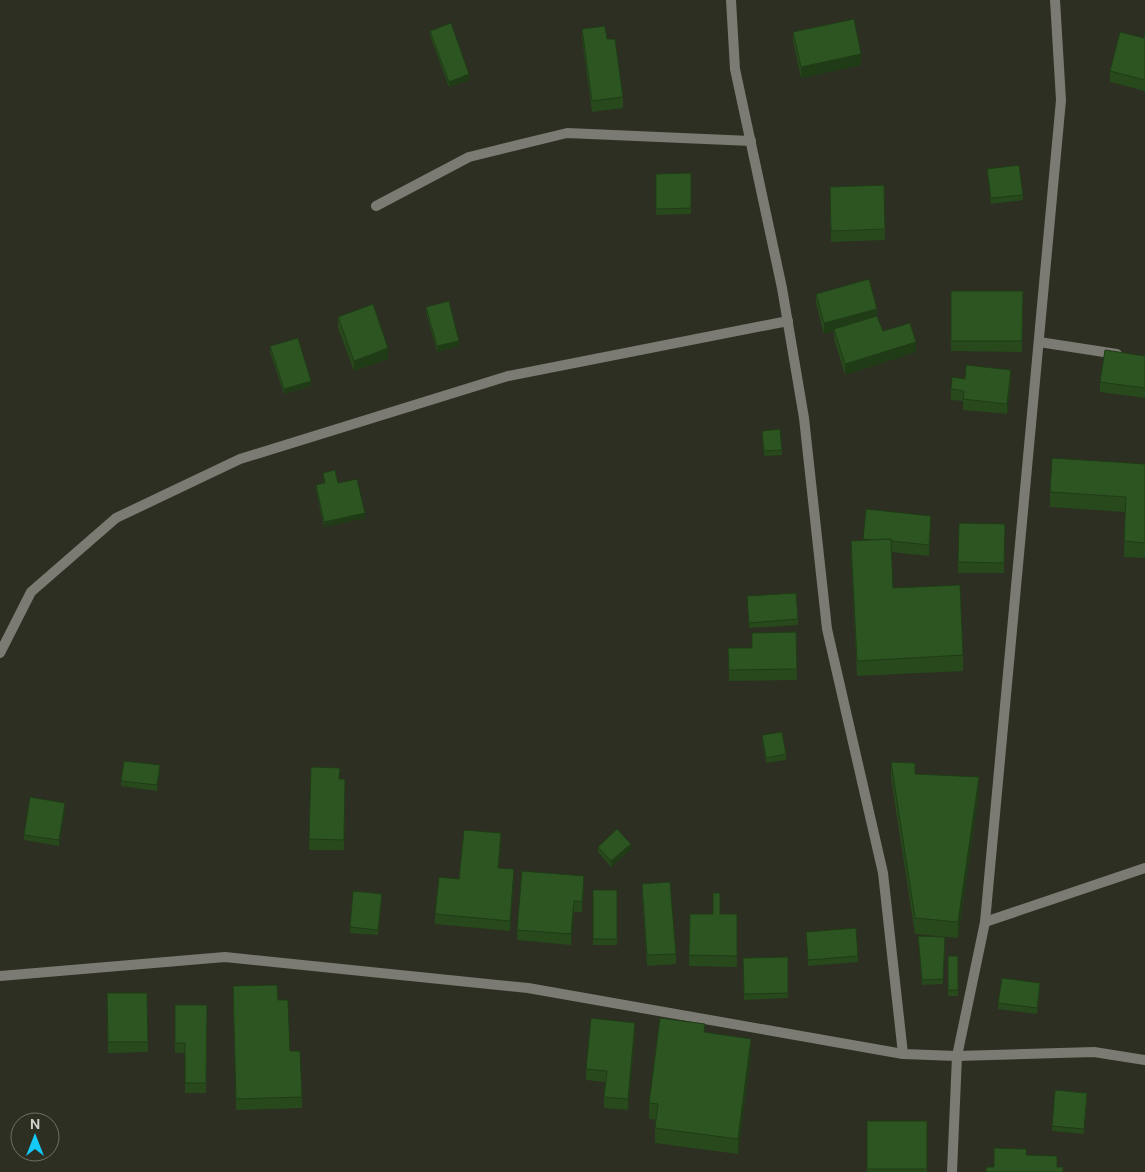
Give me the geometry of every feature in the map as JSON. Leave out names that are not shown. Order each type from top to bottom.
[{"type":"street","points":[[731,0],[736,69],[788,322],[804,418],[827,629],[883,872],[903,1054]]},
{"type":"street","points":[[952,1172],[957,1056],[985,922],[1062,100],[1055,0]]},
{"type":"street","points":[[376,206],[469,157],[567,133],[751,141]]},
{"type":"street","points":[[0,653],[31,592],[116,518],[240,459],[508,376],[788,322]]},
{"type":"street","points":[[1039,342],[1126,355]]},
{"type":"street","points":[[985,922],[1145,868]]},
{"type":"street","points":[[0,976],[226,957],[528,988],[903,1054],[957,1056],[1094,1052],[1145,1060]]},
{"type":"building","points":[[854,19],[861,54],[801,67],[793,32]]},
{"type":"building","points":[[451,23],[469,74],[449,82],[430,31]]},
{"type":"building","points":[[605,26],[607,39],[615,39],[623,97],[592,101],[582,29]]},
{"type":"building","points":[[1120,32],[1144,38],[1145,33],[1145,80],[1110,71]]},
{"type":"building","points":[[1019,165],[1023,195],[991,198],[987,169]]},
{"type":"building","points":[[691,173],[691,208],[656,209],[656,174]]},
{"type":"building","points":[[884,185],[885,229],[831,231],[830,187]]},
{"type":"building","points":[[869,279],[877,309],[824,323],[816,294]]},
{"type":"building","points":[[951,291],[1023,291],[1022,341],[951,341]]},
{"type":"building","points":[[449,301],[459,341],[437,346],[426,307]]},
{"type":"building","points":[[373,304],[388,348],[354,361],[338,317]]},
{"type":"building","points":[[877,316],[883,331],[910,323],[916,342],[845,364],[834,329]]},
{"type":"building","points":[[298,338],[311,381],[284,389],[270,346]]},
{"type":"building","points":[[1105,350],[1145,356],[1145,388],[1100,382]]},
{"type":"building","points":[[966,365],[1011,370],[1007,404],[963,399],[964,391],[951,389],[952,377],[965,379]]},
{"type":"building","points":[[780,429],[782,450],[764,451],[762,431]]},
{"type":"building","points":[[1052,458],[1145,464],[1145,543],[1124,541],[1126,497],[1050,492]]},
{"type":"building","points":[[335,470],[338,483],[357,479],[365,513],[324,522],[316,485],[325,483],[323,473]]},
{"type":"building","points":[[866,509],[931,516],[929,545],[891,541],[891,539],[863,539]]},
{"type":"building","points":[[959,523],[1005,524],[1004,563],[958,562]]},
{"type":"building","points":[[891,539],[893,588],[960,585],[963,655],[857,661],[851,541]]},
{"type":"building","points":[[796,593],[798,619],[749,623],[747,596]]},
{"type":"building","points":[[796,632],[797,669],[729,670],[728,648],[752,648],[752,633]]},
{"type":"building","points":[[782,732],[786,754],[766,758],[762,735]]},
{"type":"building","points":[[124,761],[160,765],[157,785],[121,781]]},
{"type":"building","points":[[891,762],[915,763],[915,774],[979,777],[958,922],[915,918]]},
{"type":"building","points":[[311,767],[340,768],[339,779],[345,779],[344,840],[309,839]]},
{"type":"building","points":[[30,797],[65,803],[59,840],[24,835]]},
{"type":"building","points":[[617,829],[631,844],[611,861],[598,847]]},
{"type":"building","points":[[464,830],[501,833],[498,868],[514,869],[510,921],[435,914],[439,877],[459,879]]},
{"type":"building","points":[[522,871],[584,876],[582,902],[574,901],[571,934],[517,930]]},
{"type":"building","points":[[670,882],[676,954],[647,955],[642,884]]},
{"type":"building","points":[[593,890],[617,890],[617,939],[593,939]]},
{"type":"building","points":[[353,891],[382,894],[378,930],[350,927]]},
{"type":"building","points":[[713,893],[720,893],[720,914],[737,914],[737,956],[689,955],[690,914],[713,914]]},
{"type":"building","points":[[856,928],[858,956],[808,960],[806,932]]},
{"type":"building","points":[[918,936],[945,937],[943,979],[922,980]]},
{"type":"building","points":[[948,956],[958,956],[958,990],[948,990]]},
{"type":"building","points":[[788,957],[788,993],[744,994],[743,958]]},
{"type":"building","points":[[1002,978],[1040,983],[1037,1008],[998,1003]]},
{"type":"building","points":[[277,985],[278,1000],[288,1000],[290,1051],[300,1051],[302,1097],[236,1099],[233,986]]},
{"type":"building","points":[[107,993],[147,993],[148,1042],[108,1042]]},
{"type":"building","points":[[175,1005],[207,1005],[206,1083],[185,1083],[185,1043],[175,1043]]},
{"type":"building","points":[[591,1018],[635,1023],[628,1099],[604,1097],[607,1071],[586,1069]]},
{"type":"building","points":[[660,1018],[705,1024],[704,1032],[751,1039],[738,1139],[655,1128],[658,1104],[649,1103]]},
{"type":"building","points":[[1055,1090],[1087,1093],[1084,1129],[1052,1126]]},
{"type":"building","points":[[867,1121],[927,1121],[927,1169],[867,1169]]},
{"type":"building","points":[[994,1148],[1027,1149],[1026,1155],[1057,1156],[1057,1167],[1063,1167],[1063,1172],[986,1172],[986,1167],[994,1167]]}]
